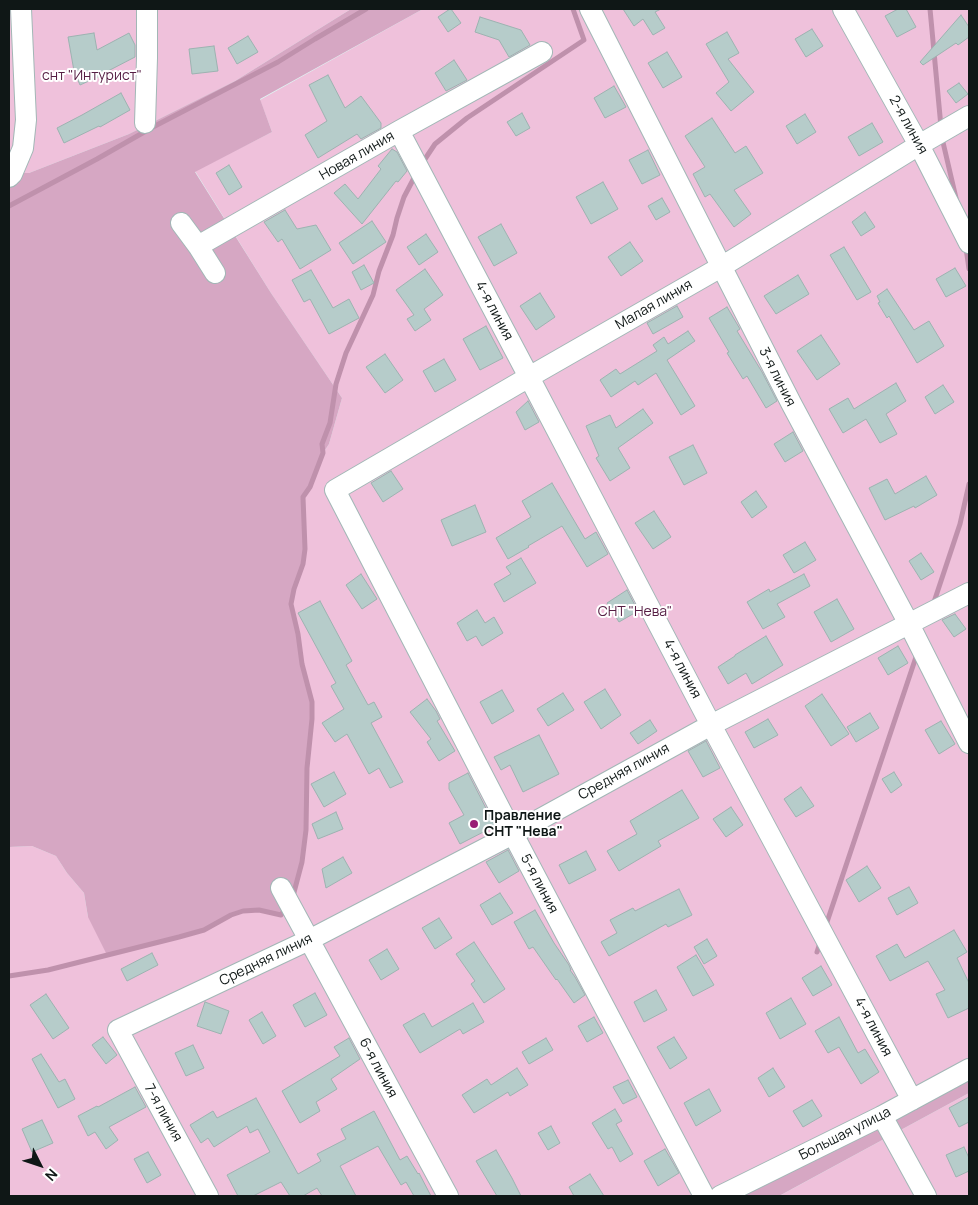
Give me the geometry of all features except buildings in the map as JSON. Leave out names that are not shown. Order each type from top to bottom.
[{"type":"street","points":[[9,177],[23,148],[26,120],[21,9]]},
{"type":"street","points":[[145,123],[148,58],[147,9]]},
{"type":"street","name":"3-я линия","points":[[590,9],[791,403],[909,624],[969,743]]},
{"type":"street","name":"2-я линия","points":[[843,9],[925,141],[969,243]]},
{"type":"street","name":"Новая линия","points":[[198,246],[542,52]]},
{"type":"street","name":"Малая линия","points":[[336,490],[529,376],[721,267],[925,141],[969,116]]},
{"type":"street","name":"4-я линия","points":[[399,132],[711,725],[912,1100]]},
{"type":"street","points":[[181,223],[215,273]]},
{"type":"street","name":"5-я линия","points":[[336,490],[513,834],[704,1196]]},
{"type":"street","name":"Средняя линия","points":[[118,1030],[309,940],[513,834],[711,725],[969,593]]},
{"type":"street","name":"6-я линия","points":[[286,897],[448,1196]]},
{"type":"street","name":"7-я линия","points":[[118,1030],[208,1196]]},
{"type":"street","name":"Большая улица","points":[[729,1194],[969,1069]]},
{"type":"street","points":[[882,1116],[926,1196]]},
{"type":"green space","name":"снт \"Интурист\"","points":[[9,9],[351,9],[235,81],[129,134],[29,173],[15,173],[9,177]]},
{"type":"green space","name":"СНТ \"Нева\"","points":[[423,9],[969,9],[969,1069],[720,1196],[9,1196],[9,976],[11,976],[9,973],[9,847],[32,846],[56,856],[84,893],[88,917],[204,930],[243,911],[259,910],[281,915],[303,855],[312,702],[302,664],[291,604],[303,564],[305,549],[303,497],[310,487],[323,453],[329,444],[342,398],[271,293],[195,171],[272,132],[260,100]]},
{"type":"green space","points":[[969,1093],[969,1196],[779,1196],[794,1188]]},
{"type":"shaded area","points":[[351,9],[423,9],[260,99],[272,132],[195,172],[271,293],[342,398],[329,444],[323,453],[310,487],[303,497],[305,549],[303,564],[291,604],[302,664],[312,702],[303,855],[295,889],[281,915],[259,910],[243,911],[204,930],[107,955],[88,917],[84,893],[56,856],[32,846],[9,847],[9,177],[15,173],[29,173],[129,134],[235,81]]},
{"type":"shaded area","points":[[969,1069],[969,1093],[779,1196],[720,1196]]},
{"type":"waterway","points":[[9,206],[153,127],[278,62],[366,9]]},
{"type":"waterway","points":[[423,162],[435,144],[467,118],[584,40],[573,9]]},
{"type":"waterway","points":[[930,9],[941,127]]},
{"type":"waterway","points":[[942,138],[956,198]]},
{"type":"waterway","points":[[293,896],[302,862],[306,830],[307,768],[312,719],[312,702],[302,664],[291,604],[303,564],[305,549],[303,497],[310,487],[323,453],[322,444],[330,423],[336,384],[346,353],[373,295],[379,271],[393,235],[404,197],[415,176]]},
{"type":"waterway","points":[[966,248],[969,269]]},
{"type":"waterway","points":[[933,605],[960,524],[969,484]]},
{"type":"waterway","points":[[826,925],[917,654]]},
{"type":"waterway","points":[[9,976],[48,970],[179,937],[204,930],[231,915],[243,911],[259,910],[281,915],[286,908]]},
{"type":"waterway","points":[[817,952],[821,940]]},
{"type":"place","name":"Правление СНТ \"Нева\"","points":[[474,824]]}]
